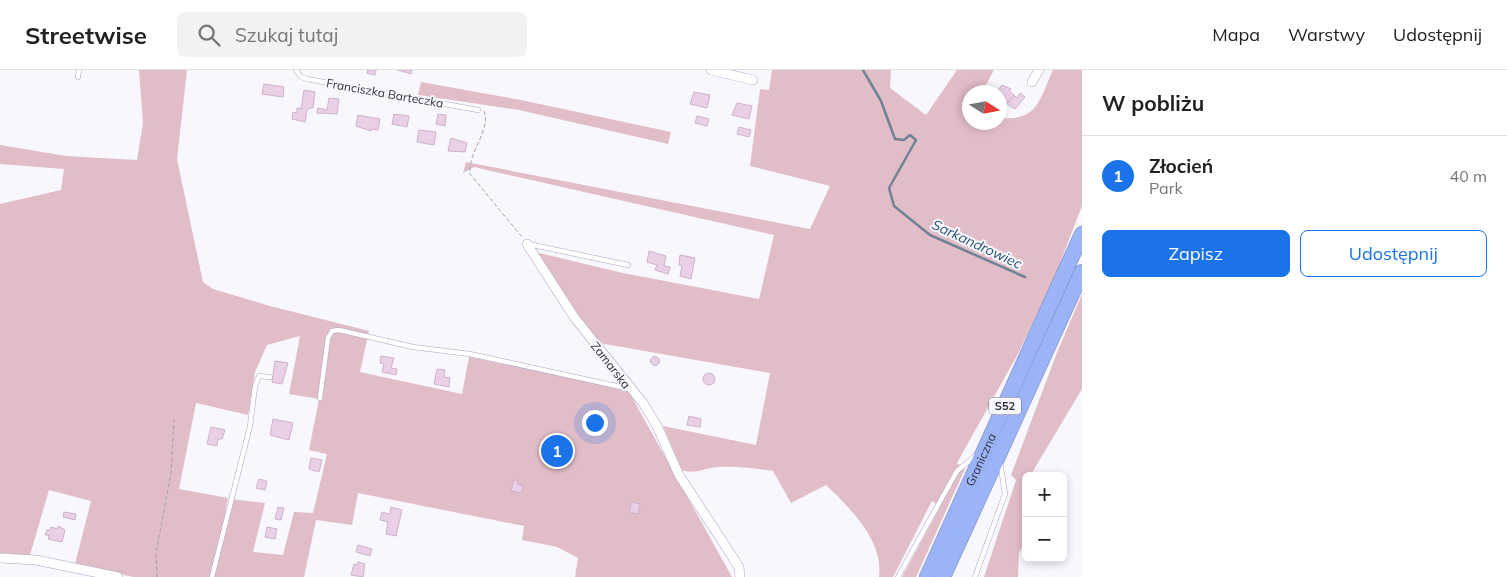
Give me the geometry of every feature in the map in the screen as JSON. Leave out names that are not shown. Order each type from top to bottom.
[{"type":"highway","name":"Graniczna","points":[[943,577],[1082,234]]},
{"type":"highway","name":"Graniczna","points":[[927,577],[993,451],[1082,272]]},
{"type":"street","points":[[710,70],[753,80]]},
{"type":"street","points":[[1032,82],[1039,70]]},
{"type":"street","name":"Zamarska","points":[[527,244],[574,317],[643,403],[657,426],[679,475],[739,567],[740,577]]},
{"type":"street","points":[[0,558],[36,560],[118,577]]},
{"type":"lane","points":[[78,77],[79,70]]},
{"type":"lane","name":"Franciszka Barteczka","points":[[296,70],[307,79],[478,110]]},
{"type":"lane","points":[[527,244],[628,265]]},
{"type":"lane","points":[[320,398],[328,338],[332,331],[339,330],[413,347],[470,354],[630,389]]},
{"type":"lane","points":[[212,577],[250,426],[255,386],[260,376],[270,377]]},
{"type":"lane","points":[[898,577],[957,471],[993,451],[1005,494],[975,577]]},
{"type":"path","points":[[478,110],[484,112],[485,123],[469,165],[470,174],[527,244]]},
{"type":"path","points":[[157,577],[156,553],[171,473],[174,420]]},
{"type":"shaded area","points":[[139,70],[187,70],[177,159],[203,282],[213,289],[270,306],[369,331],[360,372],[462,394],[469,357],[628,390],[732,577],[575,577],[578,558],[557,547],[522,540],[524,526],[358,493],[352,525],[316,520],[304,577],[133,577],[75,564],[91,501],[49,490],[30,555],[0,553],[0,204],[61,190],[64,169],[0,164],[0,145],[66,156],[137,160],[143,123]],"holes":[[[300,336],[289,394],[319,399],[309,450],[327,454],[313,513],[294,512],[283,555],[253,552],[265,503],[231,499],[225,512],[228,498],[179,489],[196,403],[248,415],[255,372],[267,345]]]},
{"type":"shaded area","points":[[772,70],[891,70],[890,88],[926,115],[957,70],[994,70],[986,85],[962,85],[962,130],[1007,130],[1007,118],[1022,116],[1036,106],[1053,70],[1082,70],[1082,206],[1053,281],[1019,352],[957,463],[965,469],[916,577],[902,577],[940,507],[932,501],[893,577],[879,577],[879,564],[871,538],[855,515],[826,485],[791,503],[773,471],[731,467],[717,467],[695,472],[682,470],[663,426],[756,445],[770,373],[599,343],[577,317],[535,252],[623,273],[759,299],[774,235],[474,167],[463,173],[466,162],[810,229],[830,186],[750,166],[760,89],[769,90]]},
{"type":"shaded area","points":[[421,82],[521,100],[671,132],[668,144],[519,110],[418,95]]},
{"type":"shaded area","points":[[1082,294],[1082,389],[1032,472],[1022,472],[1022,548],[1019,552],[1018,577],[984,577],[1016,480],[1011,475],[1056,355]]},
{"type":"building","points":[[368,70],[376,70],[375,75],[367,73]]},
{"type":"building","points":[[398,70],[412,70],[411,74]]},
{"type":"building","points":[[264,84],[284,87],[283,97],[262,94]]},
{"type":"building","points":[[1007,87],[1011,89],[1009,91],[1014,95],[1007,104]]},
{"type":"building","points":[[304,90],[315,92],[313,108],[309,108],[307,111],[305,122],[292,119],[293,112],[297,113],[297,108],[301,109]]},
{"type":"building","points":[[694,92],[710,95],[707,108],[690,104]]},
{"type":"building","points":[[1020,93],[1025,97],[1015,109],[1007,104],[1014,95],[1017,98]]},
{"type":"building","points":[[329,98],[339,99],[337,114],[317,113],[318,108],[327,110]]},
{"type":"building","points":[[737,103],[752,106],[749,119],[732,115]]},
{"type":"building","points":[[394,114],[409,116],[407,127],[392,124]]},
{"type":"building","points":[[438,114],[446,115],[445,126],[436,124]]},
{"type":"building","points":[[358,115],[380,119],[378,130],[371,129],[371,131],[356,126]]},
{"type":"building","points":[[697,116],[709,119],[707,126],[695,123]]},
{"type":"building","points":[[739,127],[751,130],[749,137],[737,134]]},
{"type":"building","points":[[419,130],[436,132],[434,145],[417,142]]},
{"type":"building","points":[[451,138],[467,143],[465,152],[448,151]]},
{"type":"building","points":[[649,251],[666,256],[664,266],[670,267],[668,274],[655,270],[657,265],[647,262]]},
{"type":"building","points":[[680,255],[695,258],[691,279],[680,276],[682,265],[679,265]]},
{"type":"building","points":[[381,356],[394,358],[391,368],[397,369],[396,375],[382,372],[384,364],[380,363]]},
{"type":"building","points":[[655,357],[659,361],[655,365],[651,361]]},
{"type":"building","points":[[275,361],[288,363],[282,384],[272,382]]},
{"type":"building","points":[[437,369],[445,370],[444,377],[450,378],[449,387],[434,384]]},
{"type":"building","points":[[707,373],[711,373],[715,379],[711,385],[707,385],[703,381],[703,377]]},
{"type":"building","points":[[689,416],[701,419],[700,427],[687,425]]},
{"type":"building","points":[[273,419],[293,423],[289,440],[270,435]]},
{"type":"building","points":[[211,427],[225,430],[222,439],[218,439],[217,446],[207,444]]},
{"type":"building","points":[[311,458],[322,460],[319,472],[309,469]]},
{"type":"building","points":[[259,479],[267,481],[265,490],[256,488]]},
{"type":"building","points":[[514,480],[518,481],[517,484],[523,486],[521,493],[511,491]]},
{"type":"building","points":[[632,502],[640,504],[638,514],[629,512]]},
{"type":"building","points":[[278,507],[284,508],[281,520],[275,519]]},
{"type":"building","points":[[391,507],[402,510],[396,536],[386,534],[388,522],[380,520],[382,512],[390,514]]},
{"type":"building","points":[[64,512],[76,514],[75,520],[63,517]]},
{"type":"building","points":[[58,526],[65,530],[62,542],[48,539],[49,535],[45,535],[51,527],[58,529]]},
{"type":"building","points":[[267,527],[277,529],[275,539],[265,537]]},
{"type":"building","points":[[358,545],[372,549],[370,556],[356,552]]},
{"type":"building","points":[[358,562],[365,564],[363,577],[351,575],[354,564],[357,565]]},
{"type":"waterway","name":"Sarkandrowiec","points":[[863,70],[881,101],[895,139],[904,140],[910,135],[916,140],[889,188],[894,206],[930,235],[1025,277]]},
{"type":"place","name":"Złocień","points":[[557,451]]}]
